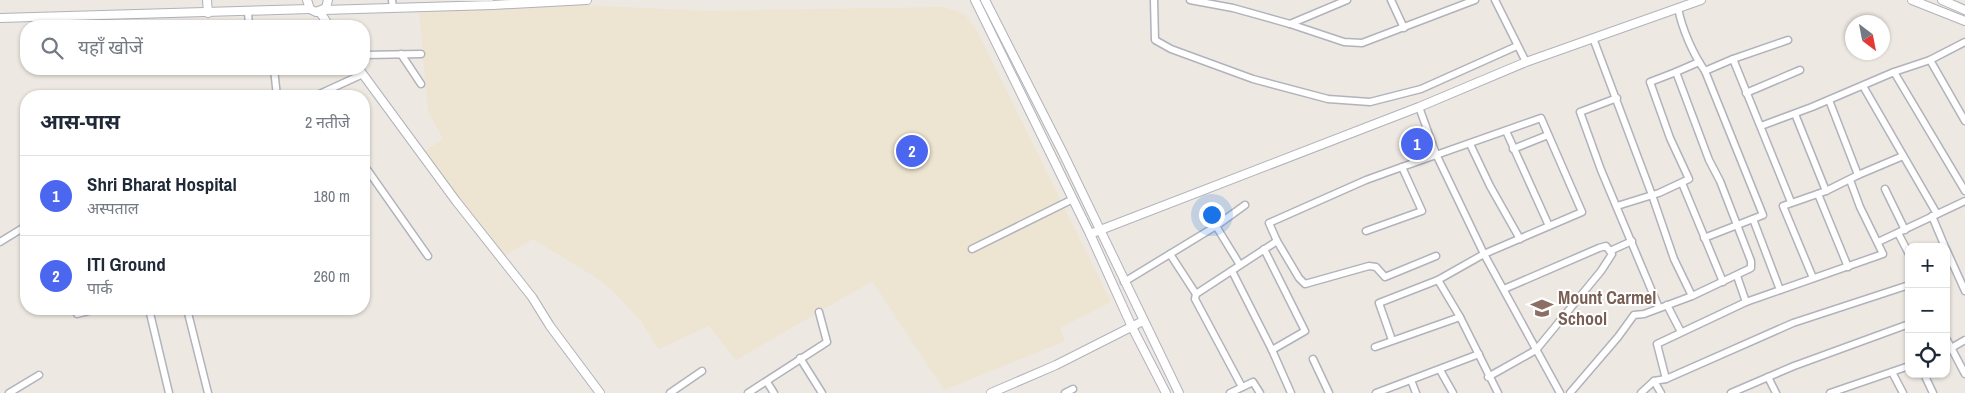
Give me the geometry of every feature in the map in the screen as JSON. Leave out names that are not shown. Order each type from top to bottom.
[{"type":"street","points":[[207,0],[208,13]]},
{"type":"street","points":[[308,0],[310,9]]},
{"type":"street","points":[[321,11],[328,5],[328,0]]},
{"type":"street","points":[[0,18],[310,9],[321,11],[392,4],[493,5],[587,0]]},
{"type":"street","points":[[975,0],[1090,234],[1132,327],[1166,393]]},
{"type":"street","points":[[985,0],[1179,393]]},
{"type":"street","points":[[1154,0],[1154,40],[1171,49],[1253,80],[1328,99],[1370,102],[1421,89],[1518,46]]},
{"type":"street","points":[[1190,0],[1233,8],[1344,42],[1362,43],[1475,0]]},
{"type":"street","points":[[1230,0],[1233,8]]},
{"type":"street","points":[[1290,24],[1347,0]]},
{"type":"street","points":[[1391,0],[1404,28]]},
{"type":"street","points":[[1495,0],[1526,62]]},
{"type":"street","points":[[1090,234],[1419,107],[1526,62],[1701,0]]},
{"type":"street","points":[[1912,0],[1965,21]]},
{"type":"street","points":[[1942,0],[1965,10]]},
{"type":"street","points":[[1678,8],[1680,17],[1699,62],[1705,71],[1763,215],[1704,238]]},
{"type":"street","points":[[321,11],[326,20]]},
{"type":"street","points":[[248,12],[249,20]]},
{"type":"street","points":[[1593,38],[1617,98],[1674,259],[1692,296]]},
{"type":"street","points":[[1705,71],[1733,58],[1788,40]]},
{"type":"street","points":[[1761,126],[1964,45]]},
{"type":"street","points":[[401,54],[421,84]]},
{"type":"street","points":[[370,55],[421,54]]},
{"type":"street","points":[[1733,58],[1792,202]]},
{"type":"street","points":[[1930,60],[1965,121]]},
{"type":"street","points":[[1617,206],[1652,195],[1689,180],[1670,138],[1650,82],[1699,62]]},
{"type":"street","points":[[1746,93],[1800,70]]},
{"type":"street","points":[[1570,393],[1618,337],[1634,315],[1644,314],[1692,296],[1751,268],[1751,261],[1720,181],[1709,160],[1676,72]]},
{"type":"street","points":[[1894,72],[1965,191]]},
{"type":"street","points":[[274,75],[276,90]]},
{"type":"street","points":[[326,90],[354,75]]},
{"type":"street","points":[[364,75],[456,201],[532,297],[550,326],[600,393]]},
{"type":"street","points":[[1862,86],[1935,215],[1944,243]]},
{"type":"street","points":[[1617,98],[1580,112],[1617,210],[1632,241],[1642,270],[1659,308]]},
{"type":"street","points":[[1829,100],[1858,175]]},
{"type":"street","points":[[1419,107],[1436,154],[1484,254],[1560,393]]},
{"type":"street","points":[[1794,114],[1826,191]]},
{"type":"street","points":[[1392,340],[1379,303],[1438,280],[1484,254],[1582,212],[1541,118],[1366,180],[1269,223],[1298,278],[1305,284],[1370,266],[1376,267],[1385,276],[1436,256]]},
{"type":"street","points":[[1506,131],[1548,226]]},
{"type":"street","points":[[1513,149],[1548,135]]},
{"type":"street","points":[[1470,144],[1490,186],[1520,239]]},
{"type":"street","points":[[1813,278],[1783,206],[1826,191],[1903,156]]},
{"type":"street","points":[[1366,231],[1422,211],[1402,167]]},
{"type":"street","points":[[370,174],[428,256]]},
{"type":"street","points":[[1666,379],[1657,344],[1746,302],[1883,254],[1860,207],[1850,180]]},
{"type":"street","points":[[1682,183],[1723,282]]},
{"type":"street","points":[[1885,189],[1905,243]]},
{"type":"street","points":[[1818,194],[1848,267]]},
{"type":"street","points":[[972,249],[1073,199]]},
{"type":"street","points":[[1878,242],[1965,200]]},
{"type":"street","points":[[1124,282],[1216,226],[1245,206]]},
{"type":"street","points":[[1753,219],[1780,290]]},
{"type":"street","points":[[1216,226],[1240,265]]},
{"type":"street","points":[[0,242],[20,230]]},
{"type":"street","points":[[1196,294],[1277,241]]},
{"type":"street","points":[[1610,251],[1632,241]]},
{"type":"street","points":[[1488,377],[1536,350],[1601,271],[1612,254],[1606,246],[1599,248],[1504,289]]},
{"type":"street","points":[[1264,249],[1305,331],[1272,350]]},
{"type":"street","points":[[1170,254],[1196,294],[1195,299],[1242,387]]},
{"type":"street","points":[[1950,257],[1965,291]]},
{"type":"street","points":[[1232,271],[1272,350],[1291,393]]},
{"type":"street","points":[[1736,276],[1746,302]]},
{"type":"street","points":[[1438,280],[1460,317],[1479,354],[1488,377],[1498,393]]},
{"type":"street","points":[[1641,393],[1654,381],[1666,379],[1793,323],[1905,286]]},
{"type":"street","points":[[1667,305],[1681,332]]},
{"type":"street","points":[[748,393],[827,342],[820,312]]},
{"type":"street","points":[[150,315],[169,393]]},
{"type":"street","points":[[188,315],[208,393]]},
{"type":"street","points":[[1375,347],[1460,317]]},
{"type":"street","points":[[993,393],[1056,365],[1143,321]]},
{"type":"street","points":[[1731,393],[1794,366],[1905,325]]},
{"type":"street","points":[[1950,349],[1965,340]]},
{"type":"street","points":[[1950,353],[1965,374]]},
{"type":"street","points":[[1376,393],[1479,354]]},
{"type":"street","points":[[800,358],[822,393]]},
{"type":"street","points":[[1313,359],[1329,393]]},
{"type":"street","points":[[1830,393],[1905,367]]},
{"type":"street","points":[[1440,370],[1453,393]]},
{"type":"street","points":[[670,393],[702,371]]},
{"type":"street","points":[[1892,372],[1903,393]]},
{"type":"street","points":[[9,393],[39,375]]},
{"type":"street","points":[[1768,377],[1776,393]]},
{"type":"street","points":[[1926,378],[1933,393]]},
{"type":"street","points":[[1411,380],[1416,393]]},
{"type":"street","points":[[1654,381],[1661,393]]},
{"type":"street","points":[[767,382],[774,393]]},
{"type":"street","points":[[1230,393],[1253,382],[1260,393]]},
{"type":"street","points":[[1065,393],[1073,390]]},
{"type":"shaded area","points":[[560,4],[705,11],[943,7],[964,14],[976,29],[1111,302],[1060,328],[1065,341],[944,390],[872,281],[736,360],[709,326],[658,349],[641,321],[613,291],[595,277],[533,239],[501,258],[422,153],[443,139],[428,111],[419,12],[433,9]]},
{"type":"place","name":"Shri Bharat Hospital","points":[[1417,144]]},
{"type":"place","name":"ITI Ground","points":[[912,151]]},
{"type":"place","name":"Mount Carmel School","points":[[1542,308]]}]
